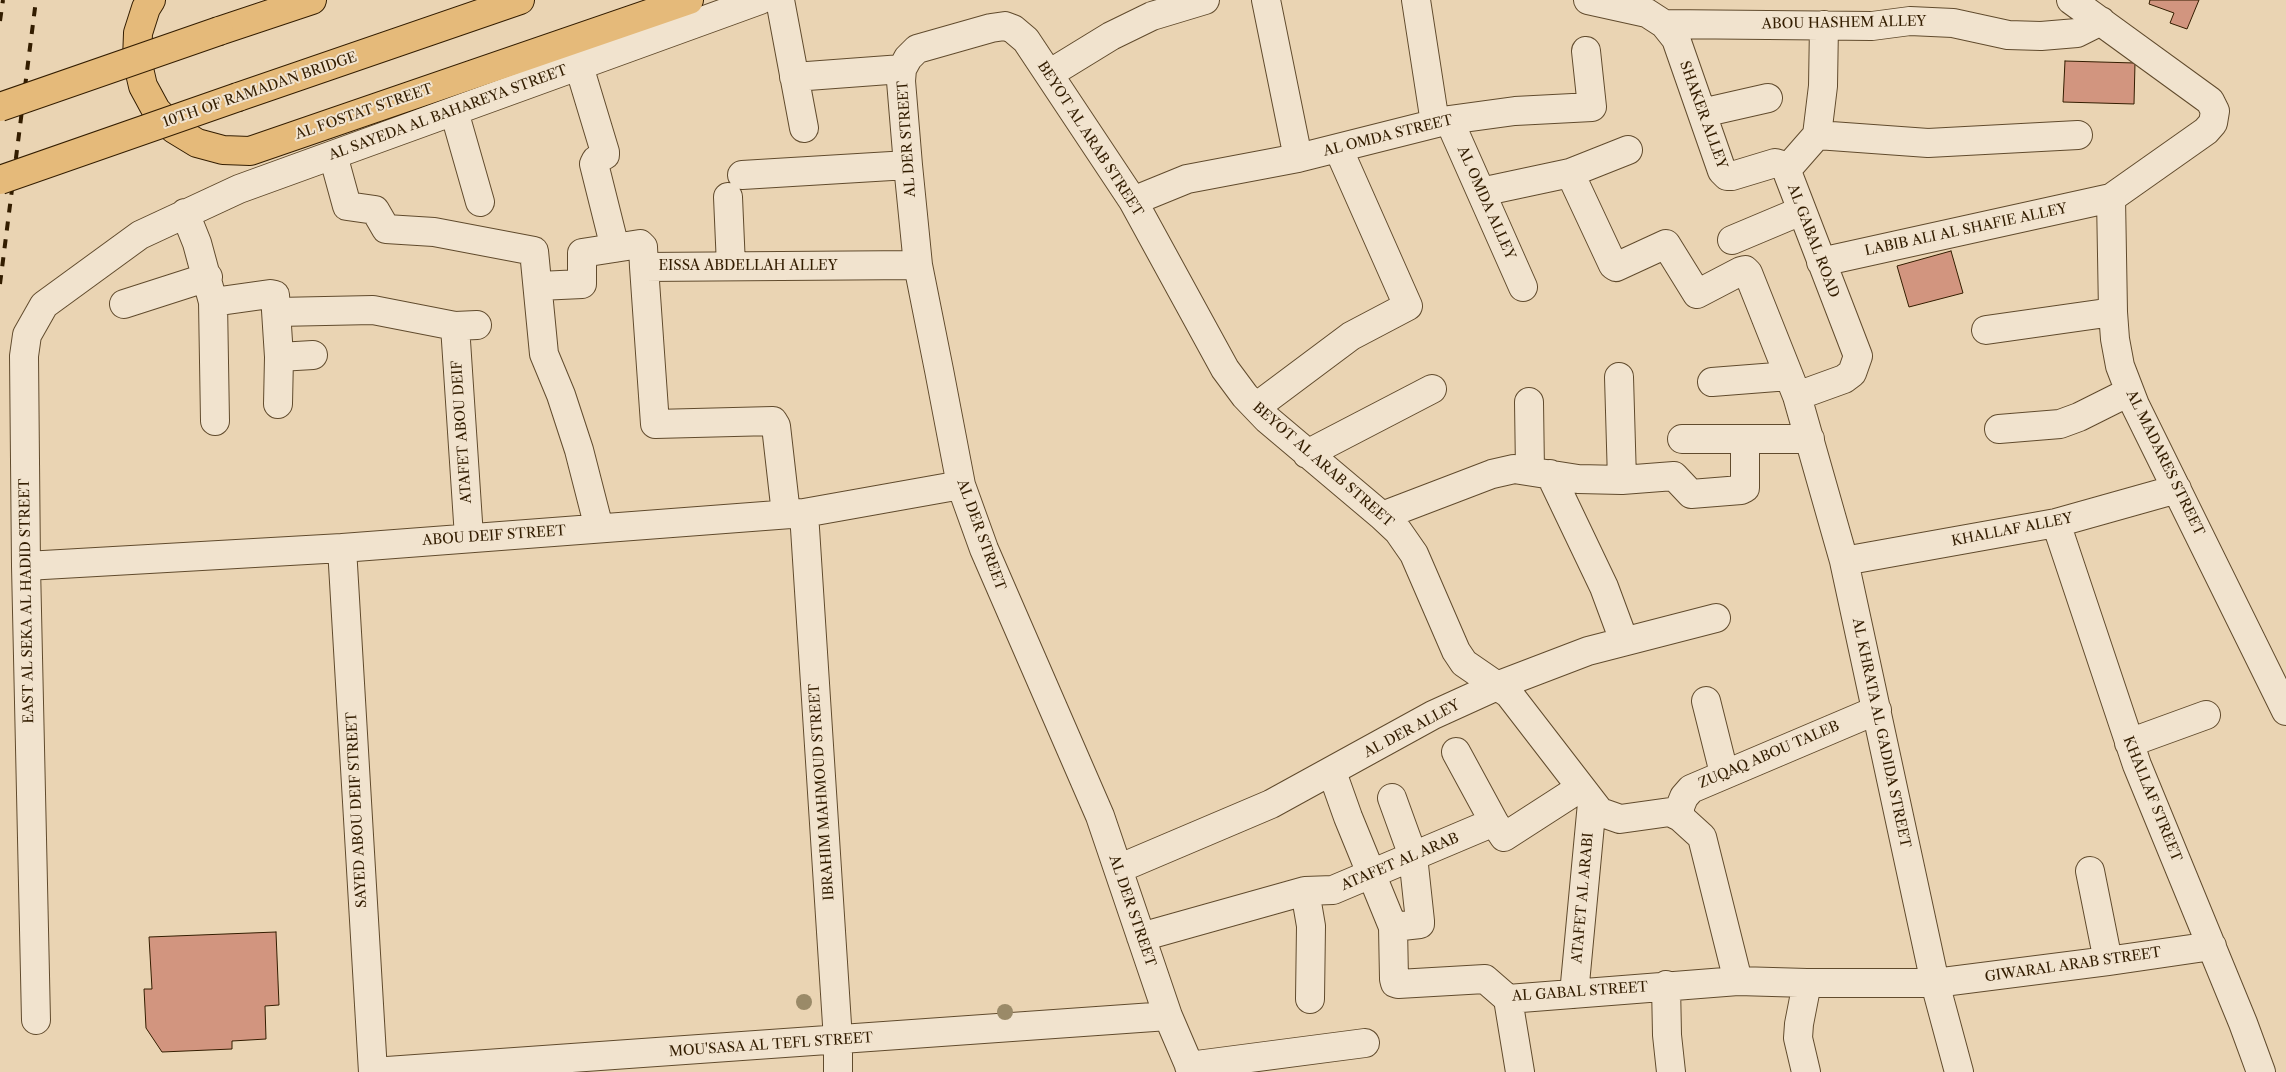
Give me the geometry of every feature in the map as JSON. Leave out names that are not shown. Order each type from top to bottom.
[{"type":"main road","name":"AL FOSTAT STREET","points":[[151,0],[146,8],[138,33],[137,60],[143,86],[156,110],[174,129],[197,143],[223,150],[250,151],[689,0]]},
{"type":"main road","points":[[0,107],[312,0]]},
{"type":"main road","name":"10TH OF RAMADAN BRIDGE","points":[[0,180],[520,0]]},
{"type":"street","name":"AL SAYEDA AL BAHAREYA STREET","points":[[140,235],[239,189],[760,0]]},
{"type":"street","points":[[780,0],[804,128]]},
{"type":"street","points":[[1049,74],[1111,36],[1152,16],[1204,0]]},
{"type":"street","points":[[1266,0],[1298,158]]},
{"type":"street","name":"AL OMDA ALLEY","points":[[1416,0],[1442,121],[1481,192],[1523,287]]},
{"type":"street","name":"ABOU HASHEM ALLEY","points":[[1588,0],[1647,13],[1664,24],[1872,26],[1910,21],[1953,23],[2008,35],[2041,36],[2077,33],[2101,21]]},
{"type":"street","points":[[2071,0],[2210,101],[2215,111],[2213,123],[2206,131],[2111,198]]},
{"type":"street","name":"SHAKER ALLEY","points":[[1664,24],[1676,39],[1722,172],[1727,176],[1738,176],[1775,163],[1789,167]]},
{"type":"street","points":[[1824,25],[1823,86],[1817,135],[1928,143],[2078,135]]},
{"type":"street","name":"BEYOT AL ARAB STREET","points":[[991,28],[1005,26],[1020,34],[1049,74],[1133,201],[1225,369],[1256,407],[1307,454],[1398,531],[1414,554],[1456,651],[1464,663],[1499,685],[1509,694],[1600,812],[1620,819],[1670,812],[1680,817]]},
{"type":"street","name":"AL DER STREET","points":[[991,28],[917,50],[908,58],[902,69],[901,81],[918,265],[961,485],[984,550],[1017,629],[1100,816],[1168,1016],[1190,1069]]},
{"type":"street","name":"AL OMDA STREET","points":[[1133,201],[1187,179],[1298,158],[1442,121],[1515,111],[1592,107],[1586,51]]},
{"type":"street","points":[[579,66],[605,152],[605,155],[596,160],[594,164],[614,248]]},
{"type":"street","points":[[794,77],[902,69]]},
{"type":"street","points":[[1702,113],[1768,98]]},
{"type":"street","points":[[454,111],[480,202]]},
{"type":"street","name":"AL GABAL ROAD","points":[[1793,386],[1844,379],[1852,373],[1858,356],[1820,262],[1788,174],[1789,167],[1817,135]]},
{"type":"street","points":[[1256,407],[1351,336],[1408,306],[1338,148]]},
{"type":"street","points":[[1481,192],[1570,173],[1628,150]]},
{"type":"street","points":[[334,155],[347,206],[375,210],[386,229],[434,232],[534,251],[539,286],[544,354],[561,395],[579,450],[599,528]]},
{"type":"street","points":[[731,266],[735,186],[908,165]]},
{"type":"street","name":"AL KHRATA AL GADIDA STREET","points":[[1570,173],[1613,265],[1616,267],[1666,244],[1697,294],[1741,271],[1745,270],[1748,273],[1793,386],[1844,561],[1935,982],[1959,1072]]},
{"type":"street","name":"LABIB ALI AL SHAFIE ALLEY","points":[[1820,262],[2111,198]]},
{"type":"street","name":"AL MADARES STREET","points":[[2111,198],[2113,312],[2118,357],[2129,392],[2286,711]]},
{"type":"street","points":[[1732,240],[1802,211]]},
{"type":"street","points":[[185,213],[210,290],[215,420]]},
{"type":"street","name":"EAST AL SEKA AL HADID STREET","points":[[36,1020],[26,566],[24,356],[27,335],[44,305],[140,235]]},
{"type":"street","name":"EISSA ABDELLAH ALLEY","points":[[539,286],[582,284],[582,254],[642,244],[644,267],[918,265]]},
{"type":"street","name":"IBRAHIM MAHMOUD STREET","points":[[644,267],[655,424],[773,421],[776,426],[795,513],[838,1040],[838,1072]]},
{"type":"street","points":[[124,304],[210,290],[275,295],[279,357],[278,404]]},
{"type":"street","name":"ATAFET ABOU DEIF","points":[[277,312],[373,310],[466,326],[469,537]]},
{"type":"street","points":[[1986,330],[2113,312]]},
{"type":"street","points":[[279,357],[313,355]]},
{"type":"street","points":[[1619,377],[1622,480]]},
{"type":"street","points":[[1712,382],[1793,386]]},
{"type":"street","points":[[1307,454],[1432,389]]},
{"type":"street","points":[[1999,429],[2060,424],[2079,417],[2129,392]]},
{"type":"street","points":[[1529,402],[1540,473],[1604,587],[1624,642]]},
{"type":"street","points":[[1682,439],[1745,441],[1810,439]]},
{"type":"street","points":[[1382,516],[1492,474],[1514,469],[1578,479],[1622,480],[1674,476],[1691,494],[1744,489],[1745,441]]},
{"type":"street","name":"ABOU DEIF STREET","points":[[26,566],[342,548],[795,513],[961,485]]},
{"type":"street","name":"KHALLAF ALLEY","points":[[1844,561],[2056,523],[2177,489]]},
{"type":"street","name":"KHALLAF STREET","points":[[2056,523],[2129,743],[2261,1072]]},
{"type":"street","name":"SAYED ABOU DEIF STREET","points":[[342,548],[373,1072]]},
{"type":"street","name":"AL DER ALLEY","points":[[1118,869],[1271,804],[1433,715],[1499,685],[1588,652],[1716,618]]},
{"type":"street","points":[[1706,701],[1724,773]]},
{"type":"street","name":"ZUQAQ ABOU TALEB","points":[[1680,817],[1680,807],[1684,797],[1691,788],[1877,710]]},
{"type":"street","points":[[2129,743],[2206,715]]},
{"type":"street","points":[[1456,752],[1504,837],[1586,795]]},
{"type":"street","name":"AL GABAL STREET","points":[[1332,772],[1393,928],[1394,982],[1398,984],[1485,979],[1508,1000],[1666,985],[1738,981],[1807,983],[1935,982]]},
{"type":"street","name":"ATAFET AL ARABI","points":[[1574,994],[1586,795]]},
{"type":"street","points":[[1392,798],[1412,856],[1420,924],[1393,928]]},
{"type":"street","points":[[1680,817],[1702,837],[1738,981]]},
{"type":"street","name":"ATAFET AL ARAB","points":[[1141,937],[1305,890],[1333,890],[1494,822]]},
{"type":"street","points":[[2090,870],[2108,961]]},
{"type":"street","points":[[1305,890],[1311,926],[1310,999]]},
{"type":"street","name":"GIWARAL ARAB STREET","points":[[1935,982],[2212,946]]},
{"type":"street","points":[[1806,1072],[1798,1038],[1807,983]]},
{"type":"street","points":[[1666,985],[1667,1035],[1671,1072]]},
{"type":"street","points":[[1508,1000],[1520,1072]]},
{"type":"street","name":"MOU'SASA AL TEFL STREET","points":[[373,1072],[1168,1016]]},
{"type":"street","points":[[1190,1069],[1365,1043]]},
{"type":"building","points":[[2150,0],[2199,0],[2187,29],[2170,23],[2174,13],[2149,4]]},
{"type":"building","points":[[2065,61],[2135,63],[2134,104],[2063,102]]},
{"type":"building","points":[[1951,251],[1963,293],[1909,307],[1897,266]]},
{"type":"building","points":[[276,932],[279,1005],[265,1006],[266,1039],[232,1041],[232,1049],[162,1052],[146,1028],[144,989],[152,989],[149,937]]},
{"type":"railway","points":[[0,21],[3,0]]},
{"type":"railway","points":[[0,284],[36,0]]}]
